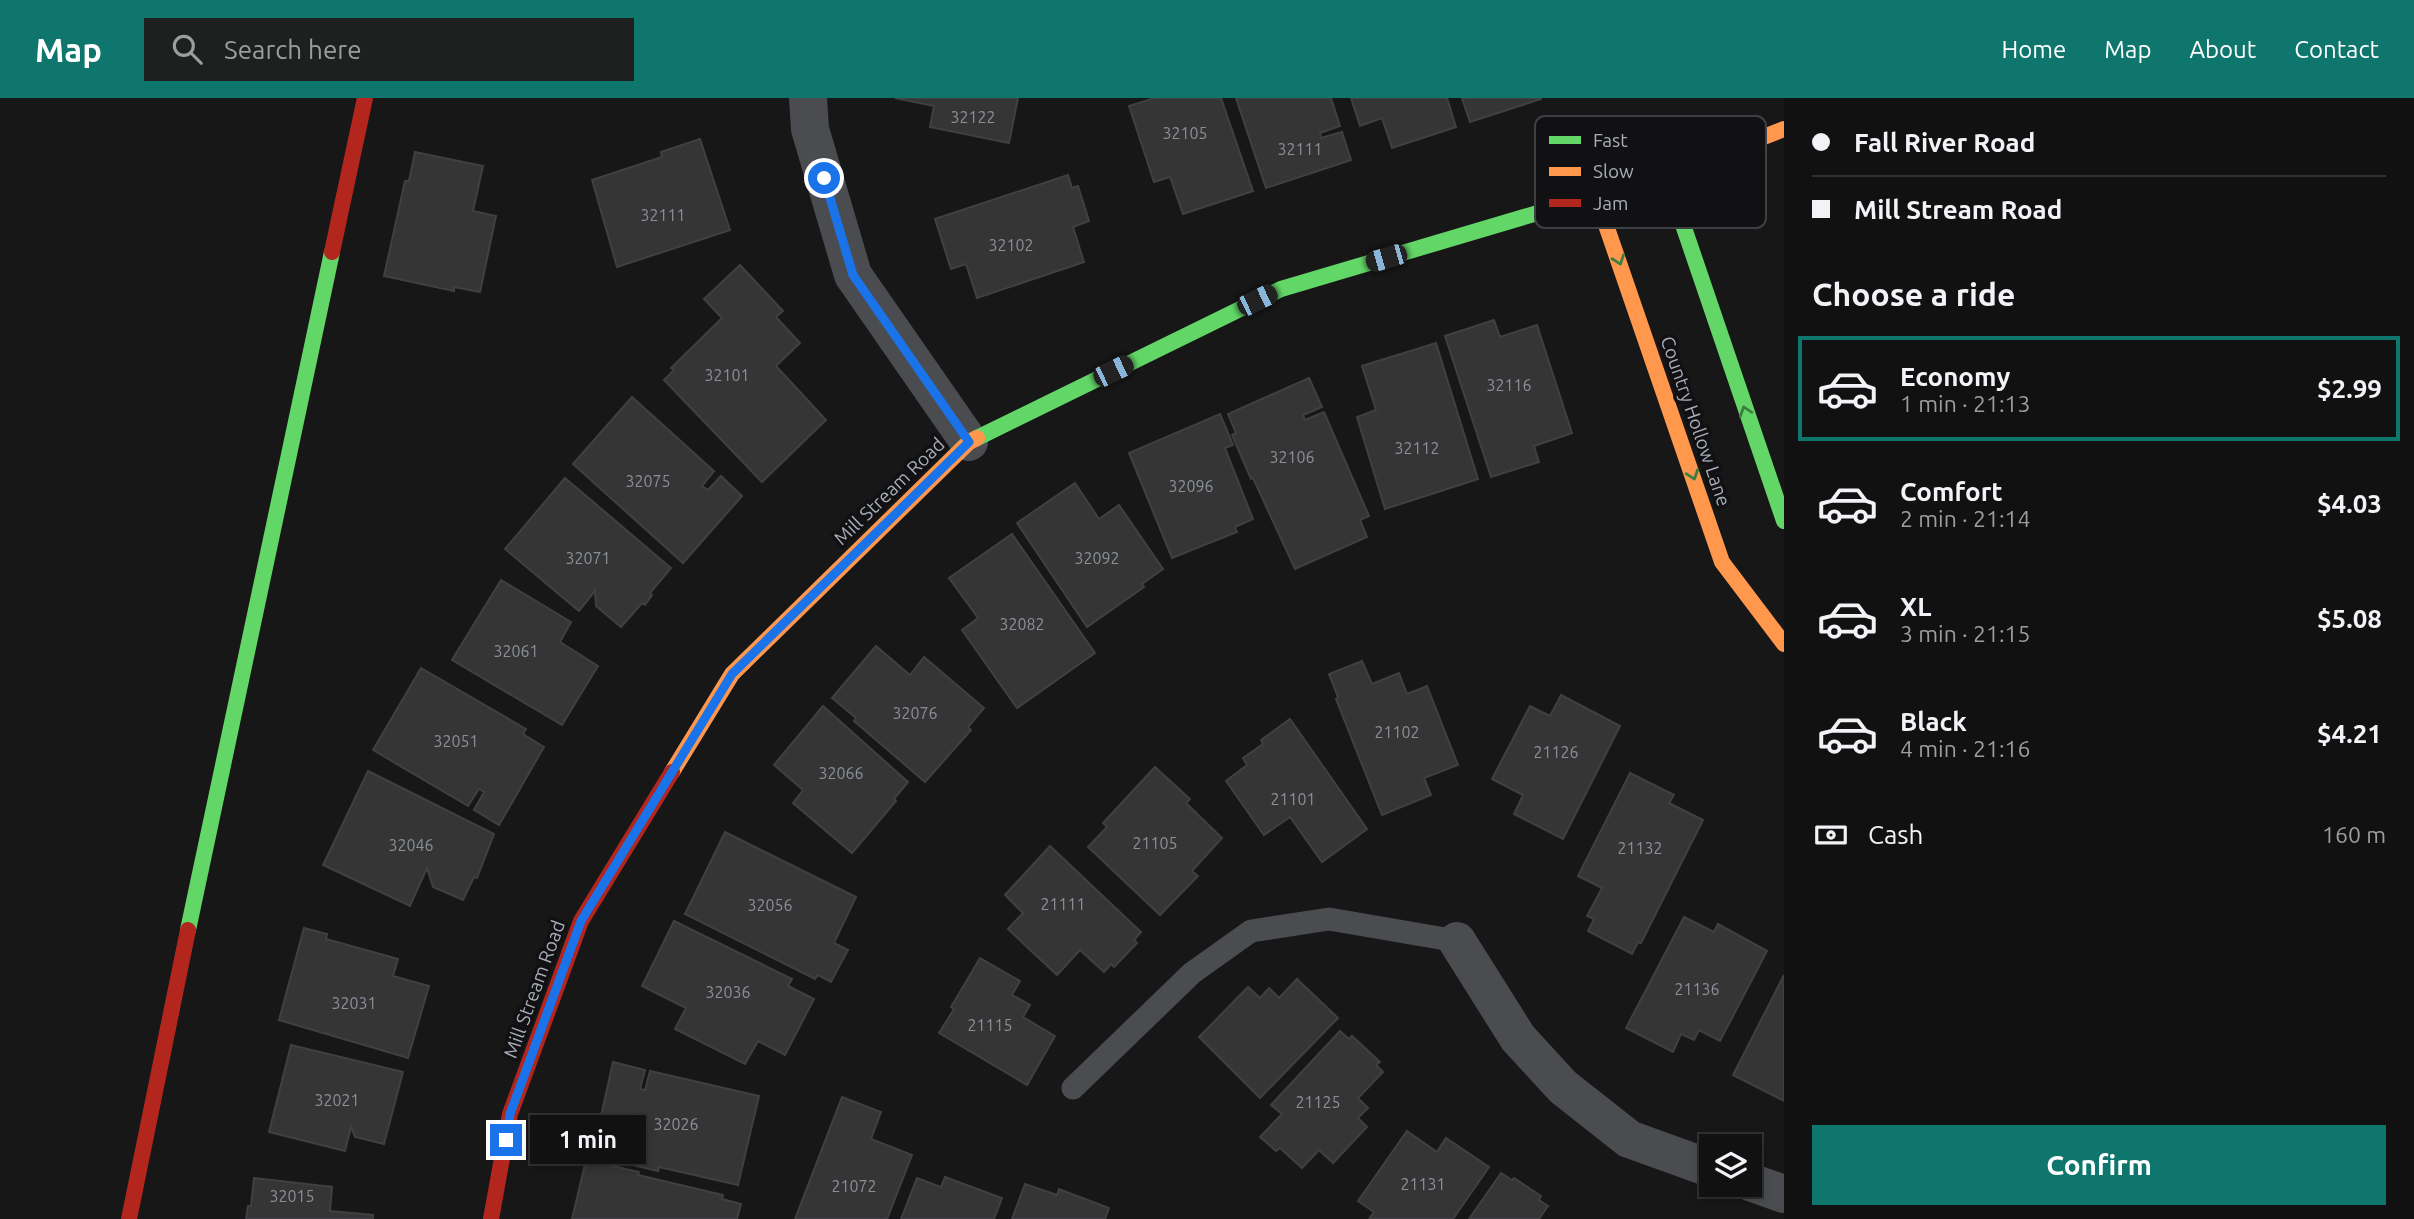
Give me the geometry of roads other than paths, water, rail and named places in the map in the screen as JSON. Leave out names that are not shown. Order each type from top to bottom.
[{"type":"street","points":[[129,1219],[223,758],[365,98]]},
{"type":"street","points":[[808,98],[810,130],[853,275],[969,442]]},
{"type":"street","name":"Mill Stream Road","points":[[1766,136],[1784,129]]},
{"type":"street","name":"Mill Stream Road","points":[[491,1219],[510,1114],[581,921],[732,674],[969,442],[1281,289],[1535,214]]},
{"type":"street","name":"Country Hollow Lane","points":[[1607,228],[1722,562],[1784,644]]},
{"type":"street","points":[[1684,228],[1784,521]]},
{"type":"street","points":[[1457,941],[1518,1038],[1563,1087],[1629,1139],[1699,1164]]},
{"type":"street","points":[[1762,1186],[1784,1194]]},
{"type":"lane","points":[[1073,1088],[1192,972],[1251,931],[1329,919],[1457,941]]}]
